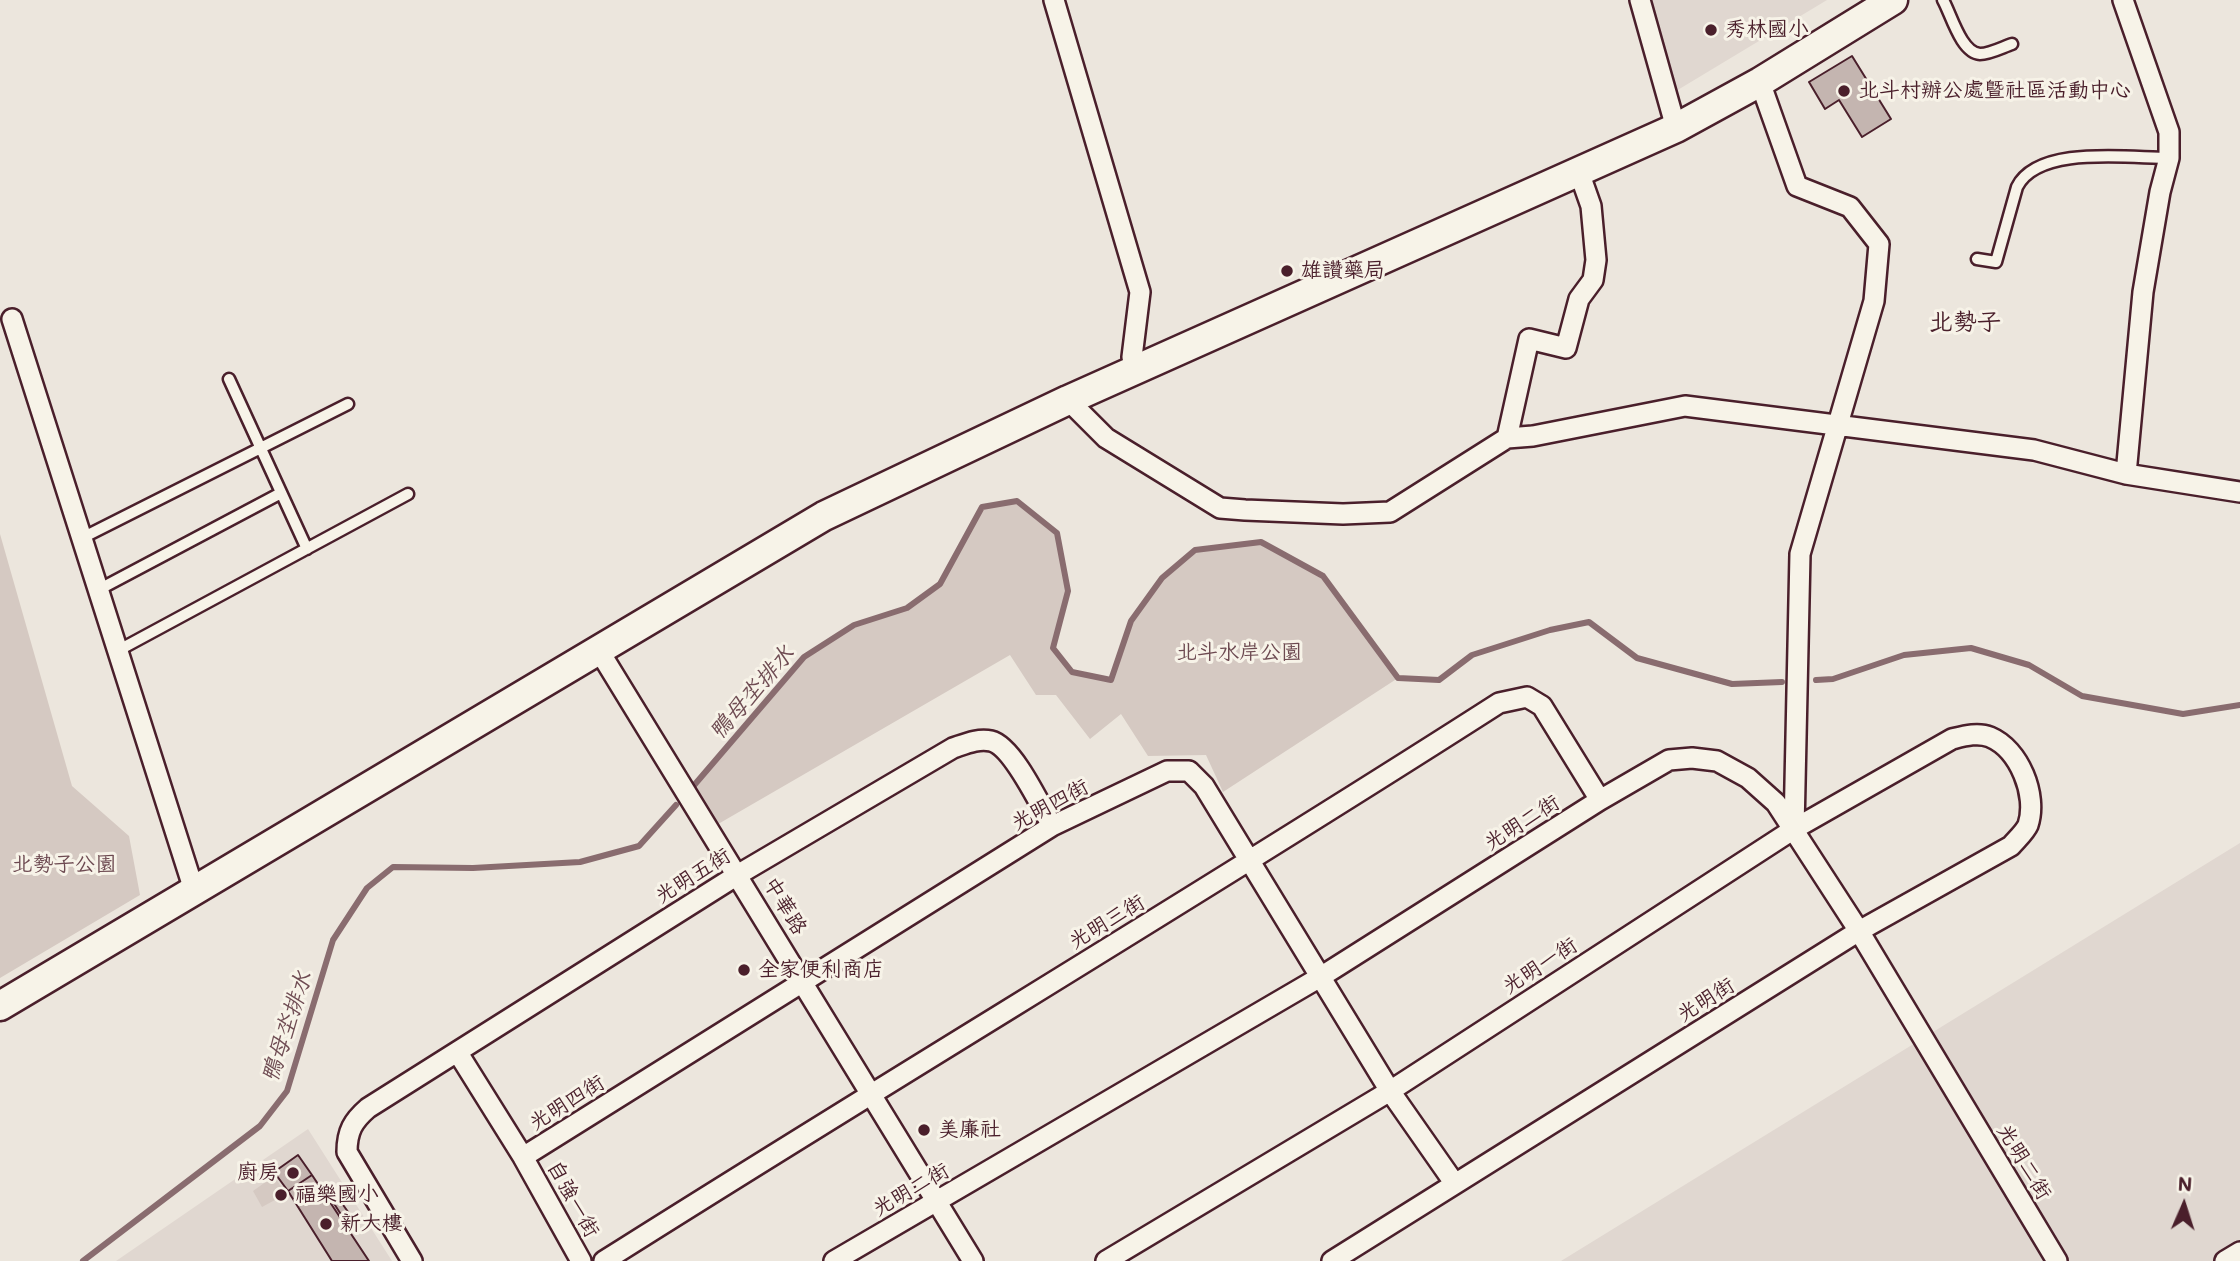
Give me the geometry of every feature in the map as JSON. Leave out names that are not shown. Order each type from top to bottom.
[{"type":"main road","points":[[0,1006],[824,516],[1068,400],[1676,128],[1760,82],[1893,0]]},
{"type":"street","points":[[1054,0],[1140,292],[1132,358],[1137,370]]},
{"type":"street","points":[[1640,0],[1676,128]]},
{"type":"street","points":[[2123,0],[2169,132],[2169,158],[2160,192],[2143,292],[2126,474]]},
{"type":"street","points":[[1760,82],[1797,186],[1850,207],[1879,244],[1874,301],[1800,554],[1794,829]]},
{"type":"street","points":[[1507,438],[1529,339],[1566,348],[1579,299],[1593,280],[1596,260],[1591,205],[1579,172]]},
{"type":"street","points":[[12,319],[194,890]]},
{"type":"street","points":[[1068,400],[1106,438],[1220,508],[1343,514],[1390,512],[1507,438],[1533,436],[1685,406],[2035,450],[2126,474],[2240,492]]},
{"type":"street","name":"中華路","points":[[598,649],[739,874],[973,1261]]},
{"type":"street","name":"光明三街","points":[[604,1261],[871,1092],[1251,862],[1499,703],[1527,697],[1542,706],[1600,800]]},
{"type":"street","name":"光明一街","points":[[1106,1261],[1391,1091],[1794,829],[1952,739],[1971,734],[1987,735],[2004,745]]},
{"type":"street","name":"光明五街","points":[[412,1261],[347,1152],[347,1136],[355,1120],[368,1108],[739,874],[953,748],[971,742],[992,741],[1008,752],[1052,827]]},
{"type":"street","name":"光明街","points":[[1332,1261],[1858,931],[2011,846],[2028,827],[2030,805],[2027,780],[2004,745]]},
{"type":"street","name":"光明二街","points":[[834,1261],[1322,976],[1600,800],[1669,760],[1692,758],[1717,761],[1748,778],[1776,803],[1858,931],[2057,1261]]},
{"type":"street","name":"光明四街","points":[[523,1157],[1052,827],[1167,771],[1189,771],[1205,786],[1391,1091],[1455,1184]]},
{"type":"street","name":"自強一街","points":[[458,1053],[523,1157],[581,1261]]},
{"type":"street","points":[[2225,1261],[2240,1251]]},
{"type":"lane","points":[[1943,0],[1966,45],[1974,53],[1983,54],[2012,44]]},
{"type":"lane","points":[[1977,259],[1996,262],[2017,187],[2022,176],[2038,165],[2075,158],[2169,158]]},
{"type":"lane","points":[[229,379],[307,550]]},
{"type":"lane","points":[[82,538],[348,404]]},
{"type":"lane","points":[[98,590],[281,493]]},
{"type":"lane","points":[[118,650],[408,494]]},
{"type":"shaded area","name":"秀林國小","points":[[1635,0],[1827,0],[1676,91],[1634,12]]},
{"type":"shaded area","points":[[2240,843],[2240,1261],[1561,1261]]},
{"type":"shaded area","name":"福樂國小","points":[[308,1129],[392,1261],[116,1261]]},
{"type":"green space","name":"北斗水岸公園","points":[[1017,501],[1057,534],[1068,591],[1053,648],[1072,672],[1111,679],[1131,621],[1169,571],[1195,550],[1261,542],[1323,576],[1398,678],[1223,792],[1206,755],[1148,756],[1121,714],[1090,739],[1056,695],[1036,695],[1010,655],[713,827],[690,791],[804,657],[852,626],[908,607],[940,584],[982,507]]},
{"type":"green space","name":"北勢子公園","points":[[0,534],[72,786],[129,836],[140,895],[0,978]]},
{"type":"green space","points":[[274,1176],[286,1194],[262,1207],[253,1191]]},
{"type":"building","name":"北斗村辦公處暨社區活動中心","points":[[1852,56],[1891,119],[1862,137],[1839,100],[1825,109],[1809,82]]},
{"type":"building","name":"廚房","points":[[298,1155],[312,1175],[288,1191],[274,1172]]},
{"type":"building","name":"新大樓","points":[[312,1175],[369,1261],[332,1261],[288,1191]]},
{"type":"building","points":[[336,1195],[351,1216],[344,1219],[331,1199]]},
{"type":"waterway","name":"鴨母坔排水","points":[[690,790],[804,657],[854,625],[907,608],[940,584],[982,507],[1017,501],[1057,533],[1068,591],[1053,648],[1072,672],[1111,680],[1131,621],[1162,578],[1195,550],[1261,542],[1323,576],[1398,678],[1439,680],[1472,655],[1550,630],[1589,622],[1637,658],[1732,684],[1782,682]]},
{"type":"waterway","name":"鴨母坔排水","points":[[1816,680],[1833,679],[1904,655],[1971,648],[2029,665],[2082,696],[2183,714],[2240,705]]},
{"type":"waterway","name":"鴨母坔排水","points":[[83,1261],[260,1126],[287,1091],[333,940],[367,888],[393,867],[473,868],[580,862],[639,846],[676,805]]},
{"type":"place","name":"秀林國小","points":[[1711,30]]},
{"type":"place","name":"北斗村辦公處暨社區活動中心","points":[[1844,91]]},
{"type":"place","name":"雄讚藥局","points":[[1287,271]]},
{"type":"place","name":"全家便利商店","points":[[744,970]]},
{"type":"place","name":"美廉社","points":[[924,1130]]},
{"type":"place","name":"廚房","points":[[293,1173]]},
{"type":"place","name":"福樂國小","points":[[281,1195]]},
{"type":"place","name":"新大樓","points":[[326,1224]]},
{"type":"district","name":"北勢子","points":[[1965,323]]}]
